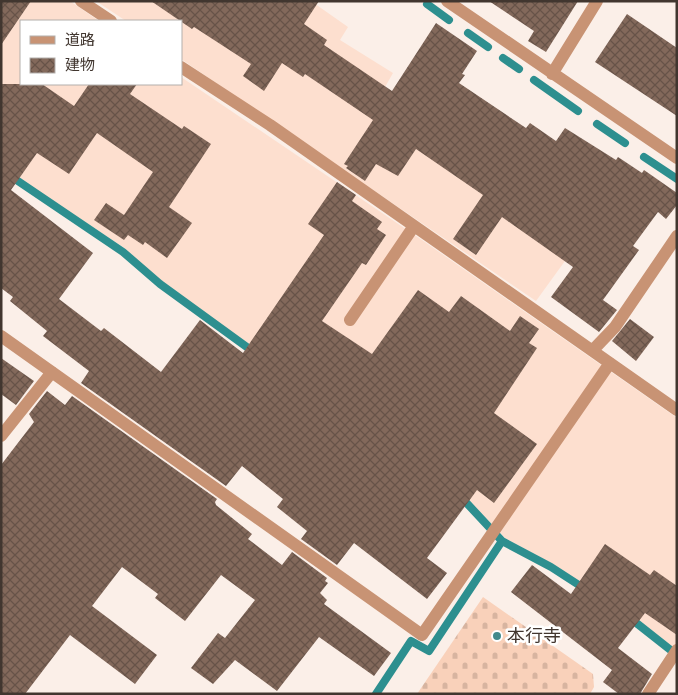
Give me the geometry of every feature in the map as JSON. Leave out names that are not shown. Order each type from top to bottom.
[{"type":"street","points":[[81,1],[110,20]]},
{"type":"street","points":[[447,1],[677,158]]},
{"type":"street","points":[[552,74],[598,1]]},
{"type":"street","points":[[182,68],[270,125],[677,410]]},
{"type":"street","points":[[350,320],[414,226]]},
{"type":"street","points":[[593,350],[615,327],[677,236]]},
{"type":"street","points":[[1,336],[422,635],[610,363]]},
{"type":"street","points":[[1,436],[52,372]]},
{"type":"street","points":[[648,694],[675,653]]},
{"type":"shaded area","points":[[1,1],[70,1],[98,20],[20,20],[20,85],[182,85],[182,78],[422,240],[677,418],[677,652],[624,612],[553,564],[505,538],[451,481],[252,348],[161,282],[123,247],[1,167]]},
{"type":"shaded area","points":[[96,1],[311,1],[348,27],[340,40],[393,73],[385,87],[591,225],[536,301],[182,60],[182,20],[124,20]]},
{"type":"green space","name":"本行寺","points":[[483,597],[593,674],[594,687],[590,694],[417,694]]},
{"type":"building","points":[[1,1],[31,1],[1,45]]},
{"type":"building","points":[[151,1],[319,1],[304,24],[327,40],[324,45],[392,91],[436,23],[477,51],[462,74],[465,75],[459,83],[526,128],[530,123],[556,141],[565,128],[616,160],[618,157],[642,173],[644,170],[677,193],[677,205],[666,219],[658,212],[633,246],[639,250],[603,300],[617,310],[599,332],[551,297],[573,267],[502,217],[476,255],[453,239],[483,195],[416,149],[398,176],[376,164],[365,181],[346,168],[348,166],[344,164],[373,120],[305,74],[303,77],[282,63],[264,91],[243,76],[251,64],[194,27],[192,29],[182,22],[182,20],[179,20]]},
{"type":"building","points":[[489,1],[578,1],[546,52],[528,41],[534,31]]},
{"type":"building","points":[[627,14],[677,48],[677,116],[595,62]]},
{"type":"building","points":[[1,84],[43,85],[74,106],[88,85],[136,85],[130,94],[182,129],[184,126],[211,144],[169,207],[192,223],[167,258],[145,242],[143,245],[128,235],[124,240],[94,220],[106,203],[124,215],[153,172],[97,133],[69,174],[37,153],[11,190],[93,253],[59,299],[101,331],[104,328],[161,372],[200,320],[243,353],[324,235],[308,224],[337,182],[356,195],[352,201],[382,222],[377,229],[386,235],[366,265],[362,263],[322,321],[372,354],[418,290],[449,312],[461,296],[510,331],[520,316],[539,329],[529,343],[537,348],[494,413],[537,444],[494,503],[477,490],[427,558],[447,573],[427,599],[354,543],[337,565],[301,539],[307,531],[277,507],[283,499],[242,466],[226,486],[81,383],[89,371],[43,336],[47,331],[10,301],[13,297],[1,288]]},
{"type":"building","points":[[630,319],[654,337],[636,361],[612,341]]},
{"type":"building","points":[[1,358],[34,381],[16,405],[1,394]]},
{"type":"building","points":[[47,391],[65,405],[72,396],[217,499],[216,505],[252,534],[248,539],[282,565],[292,552],[327,578],[325,581],[328,583],[320,593],[327,600],[324,604],[391,653],[374,676],[319,637],[277,691],[235,660],[213,684],[191,668],[218,633],[225,638],[255,600],[221,575],[185,621],[155,598],[158,594],[122,567],[92,606],[157,655],[135,684],[70,635],[25,694],[1,694],[1,465],[34,422],[29,414]]},
{"type":"building","points":[[605,544],[650,575],[654,570],[677,586],[677,635],[645,613],[618,648],[652,674],[640,694],[619,694],[603,682],[612,670],[511,592],[532,565],[571,594]]},
{"type":"waterway","points":[[427,4],[449,20]]},
{"type":"waterway","points":[[468,33],[488,47]]},
{"type":"waterway","points":[[503,58],[519,69]]},
{"type":"waterway","points":[[534,80],[578,111]]},
{"type":"waterway","points":[[597,124],[625,143]]},
{"type":"waterway","points":[[644,157],[677,179]]},
{"type":"waterway","points":[[9,175],[123,252],[160,284],[255,353]]},
{"type":"waterway","points":[[461,497],[502,541],[551,567],[585,589]]},
{"type":"waterway","points":[[376,694],[411,641],[429,651],[502,541]]},
{"type":"waterway","points":[[630,618],[677,655]]},
{"type":"place","name":"本行寺","points":[[497,636]]}]
